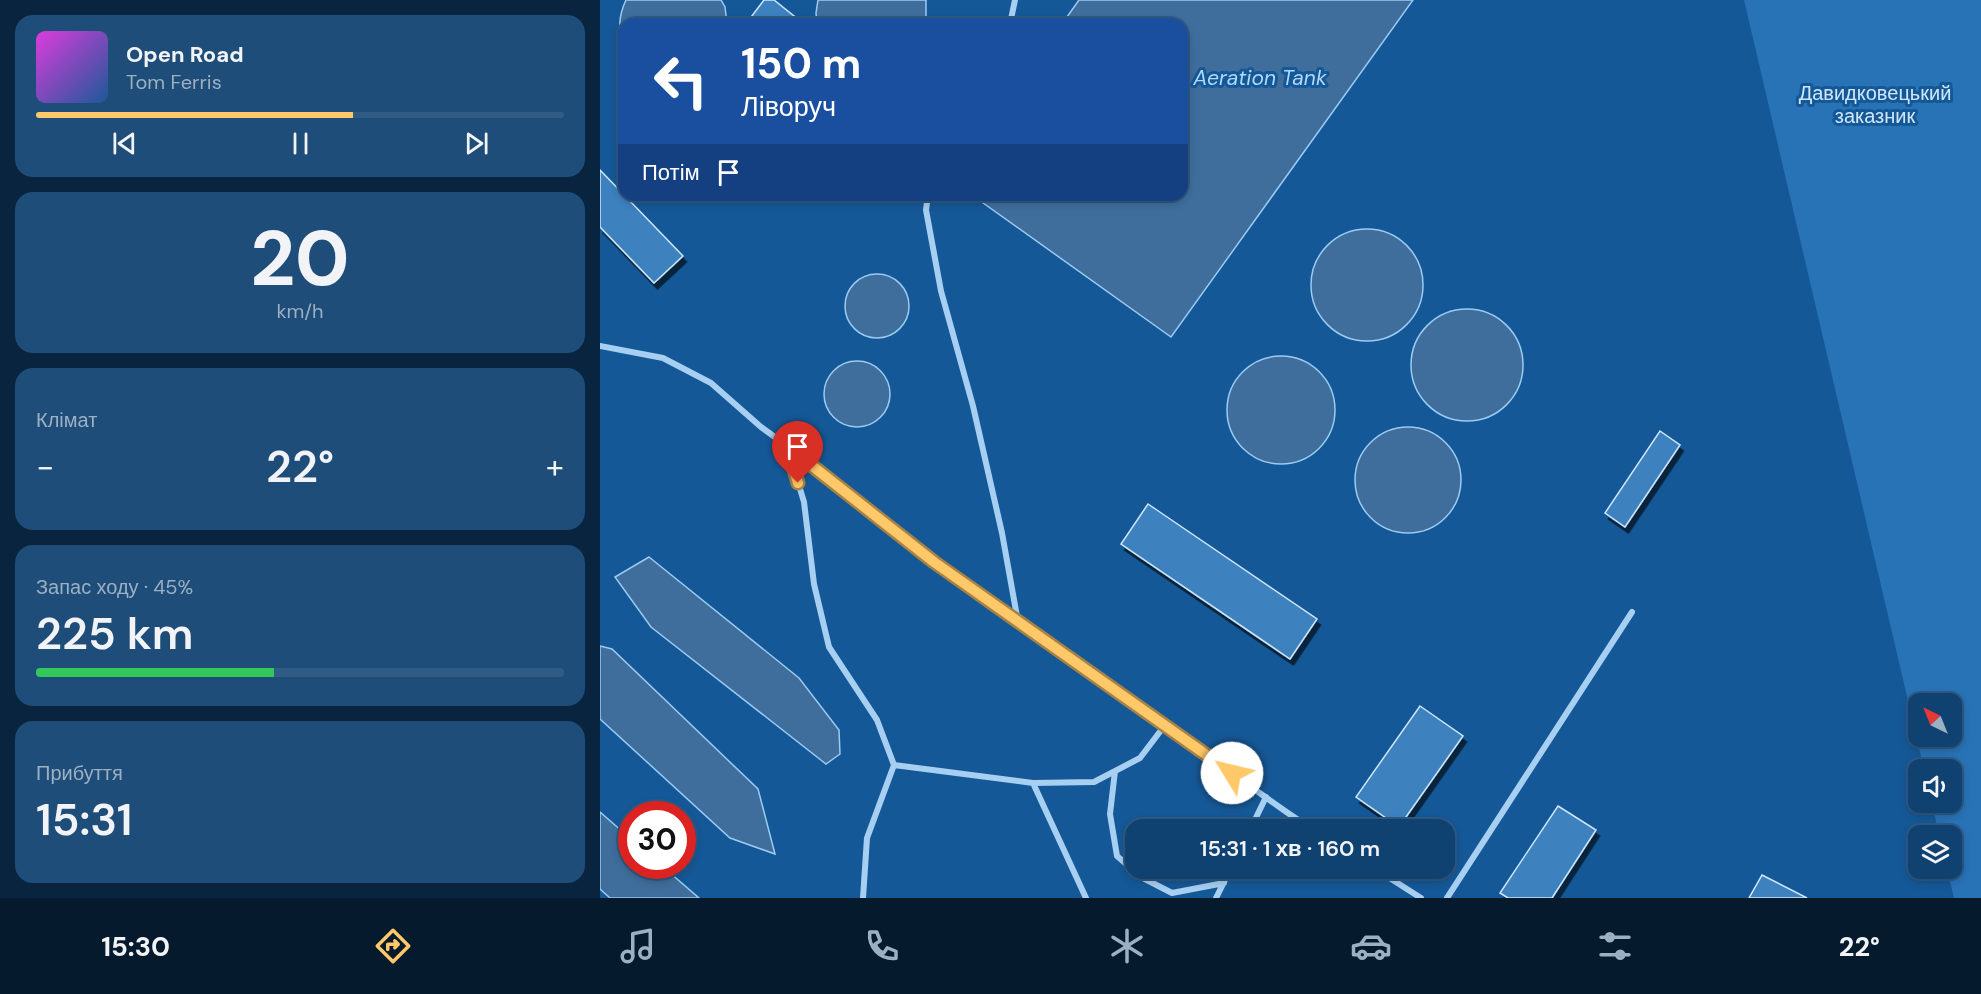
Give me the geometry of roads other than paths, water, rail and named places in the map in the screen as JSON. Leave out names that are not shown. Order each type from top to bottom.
[{"type":"street","points":[[1011,18],[1015,0]]},
{"type":"street","points":[[927,201],[926,210],[941,291],[973,406],[1002,533],[1018,622]]},
{"type":"street","points":[[600,346],[663,358],[711,383],[761,427],[918,550],[1297,819]]},
{"type":"street","points":[[787,446],[804,502],[814,584],[829,647],[877,720],[894,765],[867,838],[863,898]]},
{"type":"street","points":[[1447,898],[1632,612]]},
{"type":"street","points":[[894,765],[1033,783],[1094,782],[1140,758],[1165,725]]},
{"type":"street","points":[[1115,771],[1110,814],[1117,856],[1141,877],[1172,893],[1224,884]]},
{"type":"street","points":[[1033,783],[1086,898]]},
{"type":"street","points":[[1255,819],[1266,797]]},
{"type":"street","points":[[1216,898],[1226,879]]},
{"type":"street","points":[[1391,879],[1421,898]]},
{"type":"water","points":[[626,0],[721,0],[725,7],[726,18],[620,18]]},
{"type":"water","points":[[818,0],[926,0],[926,18],[816,18]]},
{"type":"water","name":"Aeration Tank","points":[[1079,0],[1413,0],[1171,337],[980,201],[1188,201],[1188,18],[1066,18]]},
{"type":"water","points":[[1367,229],[1388,234],[1406,246],[1418,264],[1423,285],[1418,306],[1406,324],[1388,336],[1367,341],[1346,336],[1328,324],[1316,306],[1311,285],[1316,264],[1328,246],[1346,234]]},
{"type":"water","points":[[871,274],[883,274],[900,283],[907,294],[909,306],[907,318],[900,329],[883,338],[871,338],[859,333],[850,324],[845,312],[845,300],[850,288],[859,279]]},
{"type":"water","points":[[1467,309],[1488,314],[1506,326],[1518,344],[1523,365],[1518,386],[1506,404],[1488,416],[1467,421],[1446,416],[1428,404],[1416,386],[1411,365],[1416,344],[1428,326],[1446,314]]},
{"type":"water","points":[[1281,356],[1302,360],[1319,372],[1331,389],[1335,410],[1331,431],[1319,448],[1302,460],[1281,464],[1260,460],[1243,448],[1231,431],[1227,410],[1231,389],[1243,372],[1260,360]]},
{"type":"water","points":[[857,361],[869,364],[880,371],[887,382],[890,394],[887,406],[880,417],[869,424],[857,427],[845,424],[834,417],[827,406],[824,394],[827,382],[834,371],[845,364]]},
{"type":"water","points":[[1408,427],[1428,431],[1446,442],[1457,460],[1461,480],[1457,500],[1446,518],[1428,529],[1408,533],[1388,529],[1370,518],[1359,500],[1355,480],[1359,460],[1370,442],[1388,431]]},
{"type":"water","points":[[649,557],[799,678],[839,730],[840,754],[826,764],[651,627],[615,577]]},
{"type":"water","points":[[600,646],[612,649],[758,789],[775,854],[730,838],[696,807],[696,801],[690,801],[600,719]]},
{"type":"water","points":[[600,812],[618,828],[618,879],[677,879],[699,898],[610,898],[600,889]]},
{"type":"park label","name":"Давидковецький заказник","points":[[1875,104]]}]
